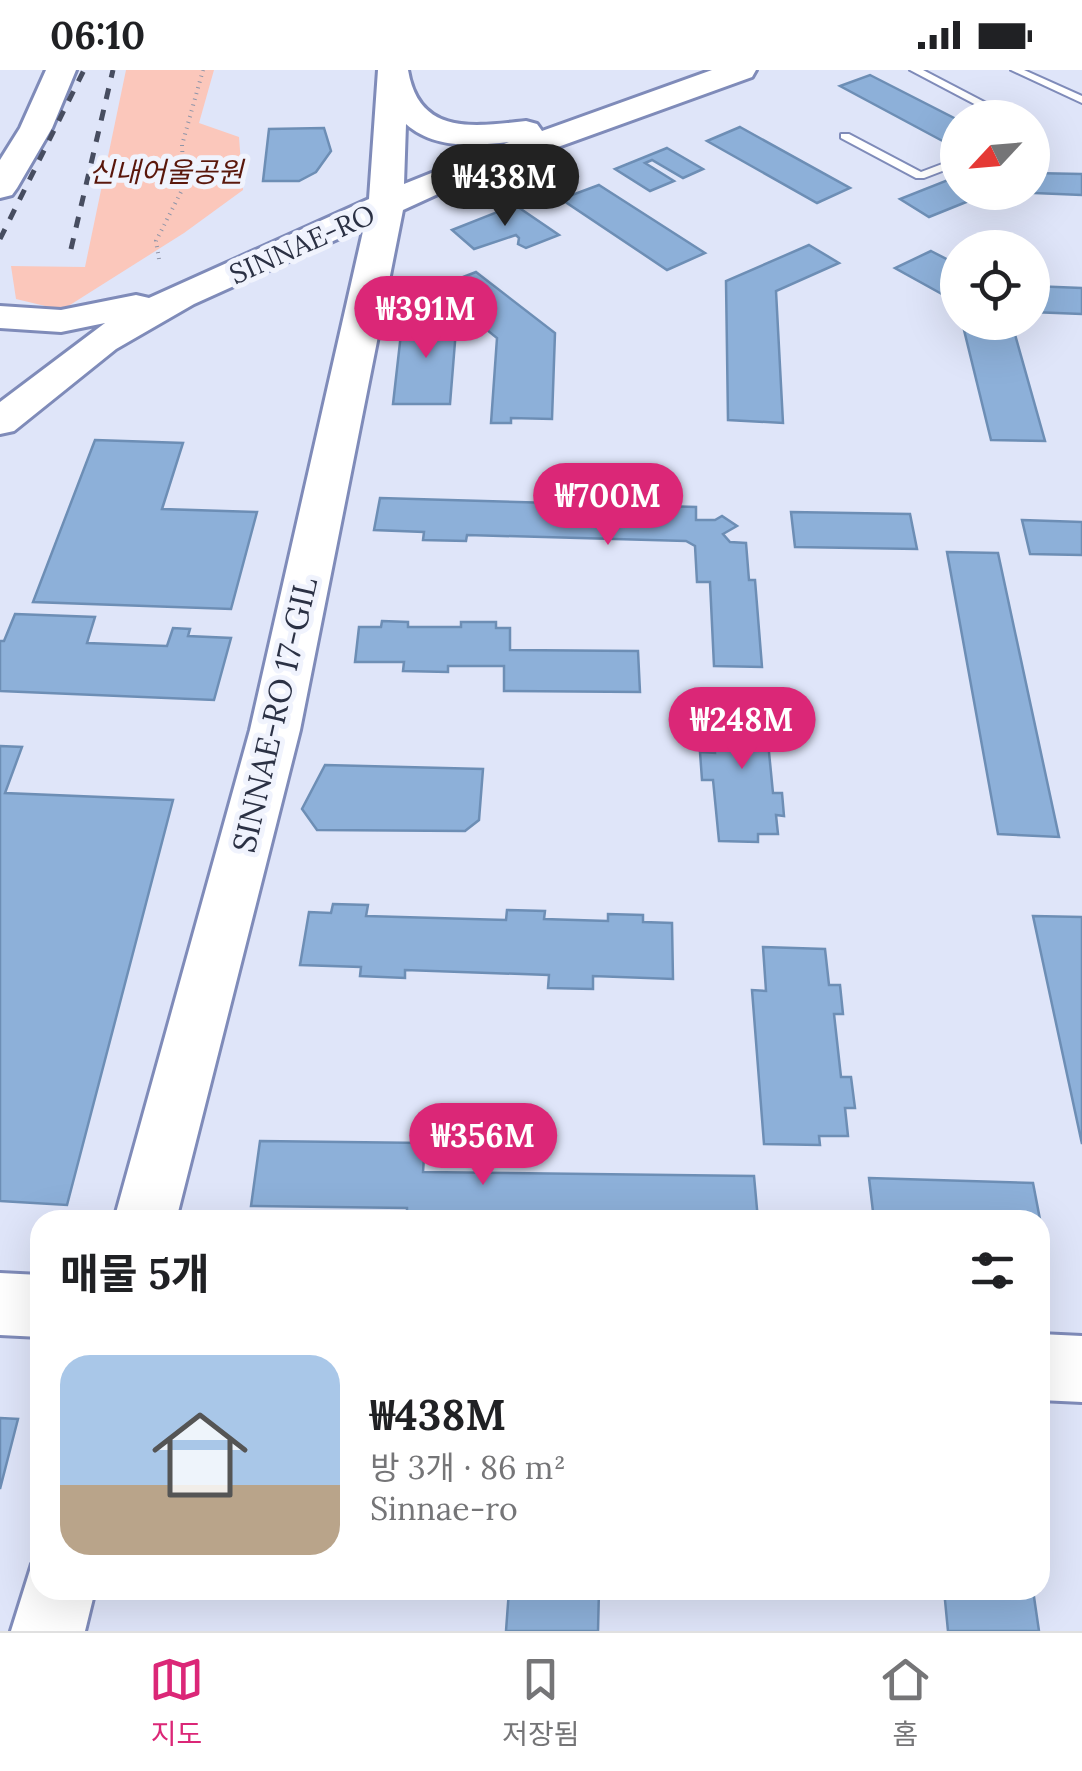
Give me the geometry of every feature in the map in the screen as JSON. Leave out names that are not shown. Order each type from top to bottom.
[{"type":"street","points":[[3,177],[36,128],[62,70]]},
{"type":"street","name":"SINNAE-RO","points":[[0,422],[102,341],[181,296],[462,170],[741,70]]},
{"type":"street","points":[[393,72],[419,120],[445,132],[583,128]]},
{"type":"street","name":"SINNAE-RO 17-GIL","points":[[148,1210],[275,730],[386,206],[393,72]]},
{"type":"street","points":[[234,274],[297,260],[337,263],[354,277],[364,314]]},
{"type":"street","points":[[0,317],[62,321],[181,296]]},
{"type":"street","points":[[0,1304],[30,1306]]},
{"type":"street","points":[[1050,1367],[1082,1369]]},
{"type":"street","points":[[48,1631],[56,1600]]},
{"type":"lane","points":[[915,70],[974,100]]},
{"type":"lane","points":[[1021,71],[1082,100]]},
{"type":"lane","points":[[845,136],[920,176],[940,168]]},
{"type":"path","points":[[159,259],[156,240],[184,186],[182,145],[203,70]]},
{"type":"green space","name":"신내어울공원","points":[[126,70],[214,70],[199,123],[239,137],[243,190],[184,233],[62,310],[16,299],[11,266],[85,267]]},
{"type":"building","points":[[870,75],[940,111],[940,140],[840,86]]},
{"type":"building","points":[[740,127],[850,188],[817,203],[707,141]]},
{"type":"building","points":[[324,128],[331,151],[316,172],[299,181],[263,181],[269,129]]},
{"type":"building","points":[[667,148],[703,169],[683,178],[652,160],[645,163],[674,181],[650,191],[615,169]]},
{"type":"building","points":[[1050,173],[1082,174],[1082,195],[1050,194]]},
{"type":"building","points":[[940,183],[940,210],[946,210],[929,217],[900,199]]},
{"type":"building","points":[[599,185],[705,253],[667,270],[561,199]]},
{"type":"building","points":[[515,205],[559,235],[526,248],[518,244],[516,235],[474,249],[452,230]]},
{"type":"building","points":[[809,245],[839,263],[776,291],[783,423],[728,420],[726,281]]},
{"type":"building","points":[[931,251],[940,256],[940,293],[895,268]]},
{"type":"building","points":[[476,272],[555,333],[552,419],[511,418],[511,423],[491,423],[497,338],[435,288]]},
{"type":"building","points":[[1050,287],[1082,288],[1082,314],[1050,313]]},
{"type":"building","points":[[403,316],[457,317],[450,404],[393,404]]},
{"type":"building","points":[[966,340],[1017,340],[1045,441],[991,440]]},
{"type":"building","points":[[95,440],[183,443],[162,509],[257,512],[231,609],[33,602]]},
{"type":"building","points":[[380,498],[696,507],[696,520],[722,516],[737,526],[723,534],[730,542],[746,543],[749,580],[755,580],[762,667],[714,666],[710,582],[697,582],[695,546],[686,541],[467,535],[466,541],[423,540],[424,532],[374,530]]},
{"type":"building","points":[[791,512],[910,514],[917,549],[795,547]]},
{"type":"building","points":[[1022,520],[1082,522],[1082,555],[1030,554]]},
{"type":"building","points":[[947,552],[998,553],[1059,837],[998,834]]},
{"type":"building","points":[[15,614],[95,617],[87,643],[167,646],[173,628],[190,629],[188,636],[231,638],[214,700],[0,691],[0,641],[4,641]]},
{"type":"building","points":[[382,621],[408,622],[408,627],[461,627],[461,622],[496,622],[496,628],[510,628],[510,650],[638,651],[640,692],[504,691],[504,666],[448,666],[448,672],[403,671],[404,662],[355,662],[359,627],[381,627]]},
{"type":"building","points":[[710,699],[743,700],[744,707],[765,707],[767,725],[774,725],[775,742],[768,742],[773,793],[782,793],[784,816],[776,815],[778,834],[758,834],[758,842],[719,841],[713,780],[702,780],[700,752],[715,753]]},
{"type":"building","points":[[0,746],[22,747],[5,793],[173,800],[67,1205],[0,1201]]},
{"type":"building","points":[[325,765],[483,769],[479,820],[465,831],[317,830],[302,809]]},
{"type":"building","points":[[333,904],[368,905],[366,916],[506,920],[507,910],[545,911],[544,919],[608,921],[608,914],[643,915],[643,922],[672,923],[673,979],[593,976],[593,989],[548,988],[549,975],[405,970],[405,978],[360,976],[361,967],[300,965],[309,912],[331,913]]},
{"type":"building","points":[[1033,916],[1082,917],[1082,1144]]},
{"type":"building","points":[[763,947],[825,949],[829,985],[840,985],[843,1014],[834,1014],[841,1077],[851,1077],[855,1108],[845,1108],[848,1136],[819,1136],[820,1145],[764,1144],[752,990],[766,991]]},
{"type":"building","points":[[260,1141],[425,1143],[423,1172],[754,1176],[757,1210],[407,1210],[251,1206]]},
{"type":"building","points":[[869,1178],[1033,1183],[1038,1210],[873,1210]]},
{"type":"building","points":[[0,1418],[18,1419],[0,1489]]},
{"type":"building","points":[[508,1600],[599,1600],[598,1631],[506,1631]]},
{"type":"building","points":[[945,1600],[1034,1600],[1039,1631],[948,1631]]},
{"type":"railway","points":[[0,239],[84,70]]},
{"type":"railway","points":[[71,249],[113,70]]}]
